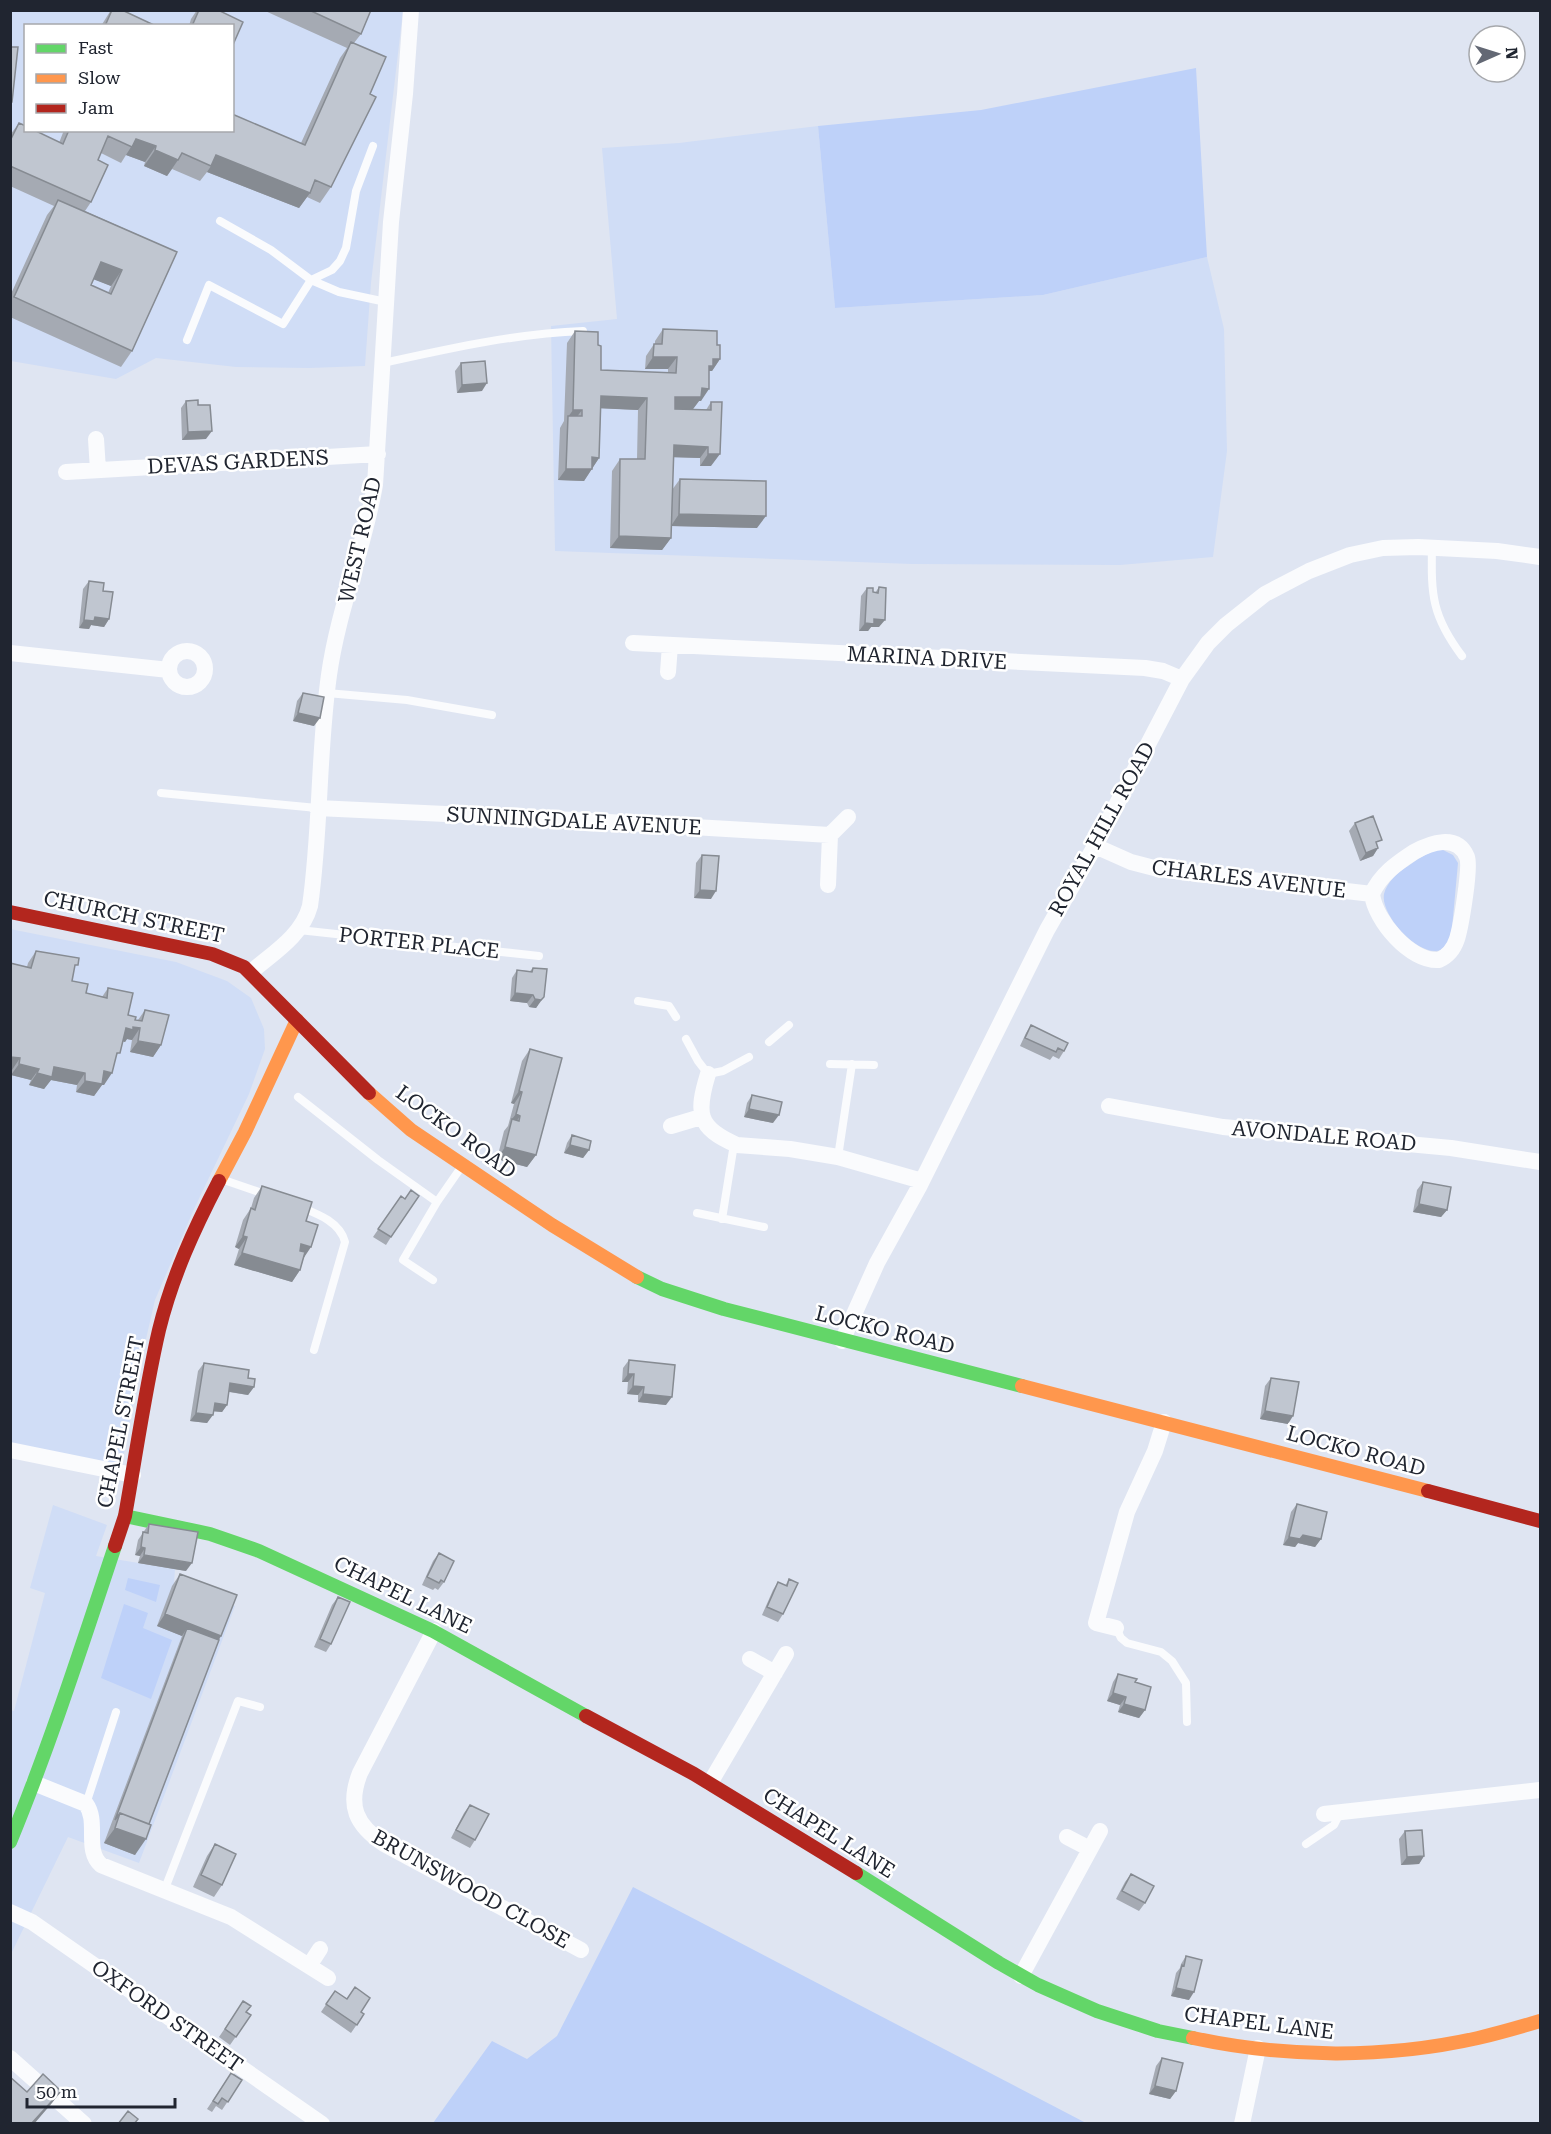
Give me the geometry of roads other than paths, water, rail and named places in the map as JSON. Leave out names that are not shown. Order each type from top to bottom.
[{"type":"street","name":"WEST ROAD","points":[[251,972],[299,930],[308,915],[310,906],[327,693],[336,635],[370,512],[378,454],[391,222],[405,94],[411,10]]},
{"type":"street","points":[[96,439],[98,470]]},
{"type":"street","name":"DEVAS GARDENS","points":[[66,472],[378,454]]},
{"type":"street","name":"ROYAL HILL ROAD","points":[[842,1341],[877,1263],[921,1181],[1047,930],[1095,846],[1182,679],[1208,643],[1226,625],[1265,594],[1287,581],[1323,565],[1370,550],[1394,547],[1432,548],[1497,551],[1540,557]]},
{"type":"street","name":"MARINA DRIVE","points":[[633,643],[1155,668],[1182,679]]},
{"type":"street","points":[[668,672],[670,645]]},
{"type":"street","points":[[10,653],[169,670]]},
{"type":"street","name":"SUNNINGDALE AVENUE","points":[[317,808],[830,835]]},
{"type":"street","points":[[828,885],[830,835],[848,817]]},
{"type":"street","name":"CHARLES AVENUE","points":[[1452,843],[1463,850],[1467,856],[1468,869],[1456,940],[1449,952],[1439,960],[1421,957],[1405,947],[1378,913],[1372,894],[1379,880],[1398,863],[1430,844],[1452,843]]},
{"type":"street","name":"CHARLES AVENUE","points":[[1095,846],[1131,862],[1158,869],[1372,894]]},
{"type":"street","name":"CHURCH STREET","points":[[10,912],[212,954],[238,963],[251,972],[297,1020]]},
{"type":"street","name":"LOCKO ROAD","points":[[297,1020],[388,1111],[411,1130],[559,1230],[640,1279],[662,1289],[723,1310],[1164,1422],[1540,1521]]},
{"type":"street","name":"CHAPEL STREET","points":[[10,1842],[15,1816],[34,1783],[125,1516],[165,1306],[191,1235],[245,1132],[297,1020]]},
{"type":"street","points":[[708,1074],[703,1091],[701,1117],[707,1126],[734,1144],[790,1149],[838,1157],[921,1181]]},
{"type":"street","name":"AVONDALE ROAD","points":[[1109,1106],[1223,1127],[1451,1148],[1540,1162]]},
{"type":"street","points":[[671,1126],[701,1117]]},
{"type":"street","points":[[1116,1628],[1096,1623],[1127,1512],[1155,1451],[1164,1422]]},
{"type":"street","points":[[10,1450],[132,1475]]},
{"type":"street","name":"CHAPEL LANE","points":[[125,1516],[233,1540],[434,1632],[710,1783],[1021,1976],[1078,2003],[1134,2023],[1204,2041],[1327,2054],[1394,2051],[1465,2041],[1540,2021]]},
{"type":"street","name":"BRUNSWOOD CLOSE","points":[[434,1632],[360,1773],[354,1798],[357,1818],[365,1829],[384,1844],[581,1950]]},
{"type":"street","points":[[710,1783],[786,1654]]},
{"type":"street","points":[[750,1659],[775,1673]]},
{"type":"street","points":[[34,1783],[86,1804],[90,1812],[94,1856],[97,1862],[164,1892],[231,1917],[328,1978]]},
{"type":"street","points":[[1332,1813],[1540,1790]]},
{"type":"street","points":[[1021,1976],[1100,1831]]},
{"type":"street","points":[[1067,1837],[1090,1849]]},
{"type":"street","name":"OXFORD STREET","points":[[10,1912],[32,1922],[321,2124]]},
{"type":"street","points":[[309,1966],[320,1949]]},
{"type":"street","points":[[1242,2124],[1258,2048]]},
{"type":"street","points":[[10,2058],[84,2124]]},
{"type":"lane","points":[[187,340],[209,285],[283,324],[311,280],[332,270],[340,261],[346,248],[356,191],[373,146]]},
{"type":"lane","points":[[220,221],[271,250],[311,280],[339,292],[387,302]]},
{"type":"lane","points":[[383,363],[488,340],[540,333],[583,331]]},
{"type":"lane","points":[[1432,548],[1432,591],[1435,607],[1447,637],[1462,656]]},
{"type":"lane","points":[[327,693],[407,700],[492,715]]},
{"type":"lane","points":[[161,793],[317,808]]},
{"type":"lane","name":"PORTER PLACE","points":[[299,930],[538,956]]},
{"type":"lane","points":[[638,1000],[669,1006],[676,1017]]},
{"type":"lane","points":[[770,1042],[789,1025]]},
{"type":"lane","points":[[686,1039],[708,1074],[723,1071],[749,1057]]},
{"type":"lane","points":[[830,1064],[874,1065]]},
{"type":"lane","points":[[838,1157],[852,1064]]},
{"type":"lane","points":[[298,1097],[378,1160],[437,1202]]},
{"type":"lane","points":[[722,1219],[734,1144]]},
{"type":"lane","points":[[433,1280],[403,1260],[462,1165]]},
{"type":"lane","points":[[220,1179],[275,1197]]},
{"type":"lane","points":[[291,1203],[334,1223],[345,1242],[314,1350]]},
{"type":"lane","points":[[697,1214],[764,1227]]},
{"type":"lane","points":[[1116,1628],[1127,1643],[1161,1652],[1172,1661],[1186,1683],[1187,1722]]},
{"type":"lane","points":[[164,1892],[238,1701],[260,1707]]},
{"type":"lane","points":[[86,1804],[116,1712]]},
{"type":"lane","points":[[1306,1844],[1334,1825],[1332,1813]]}]
